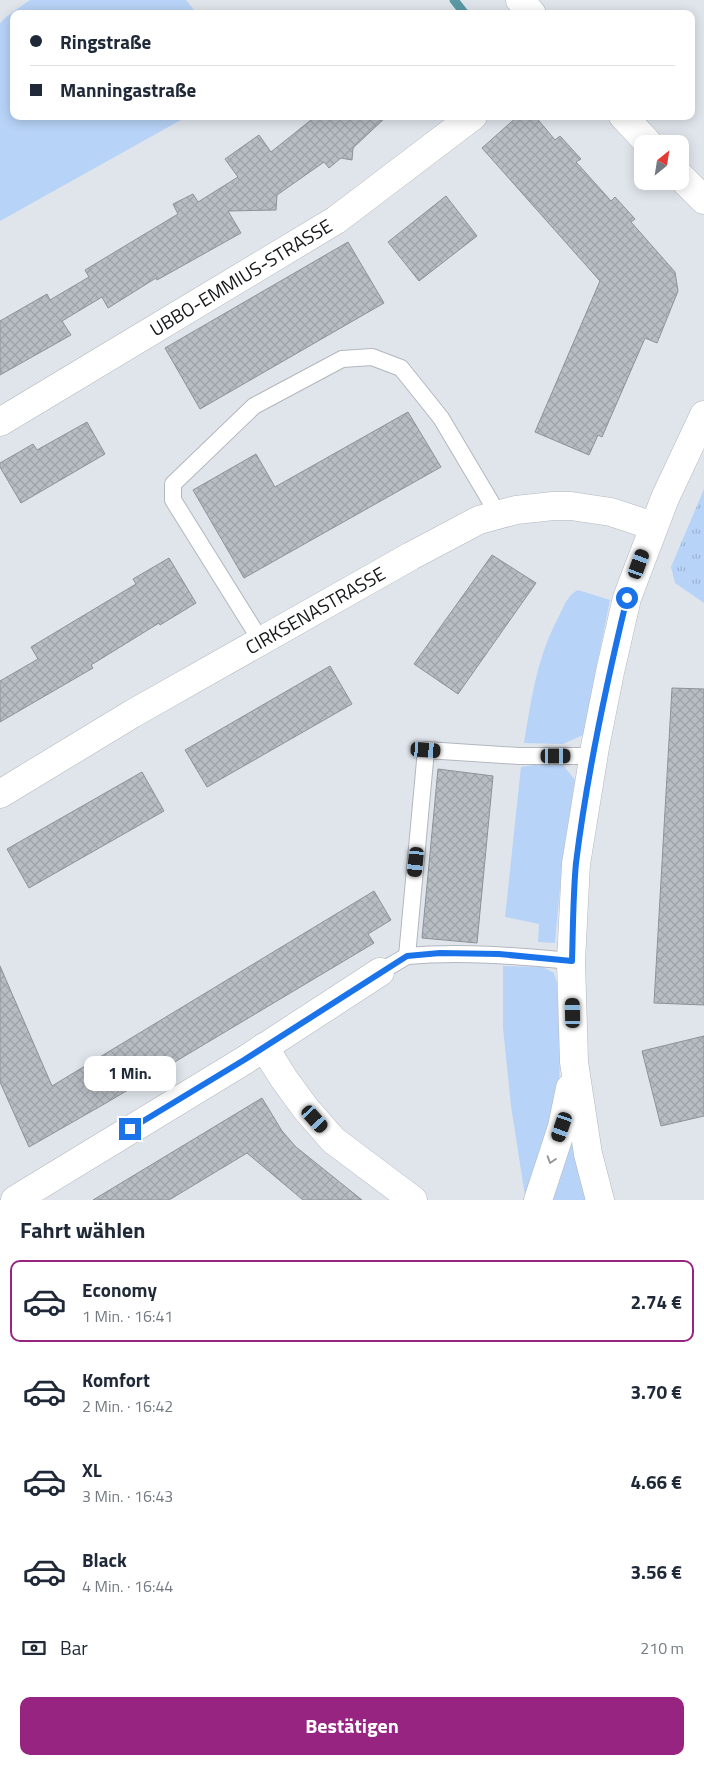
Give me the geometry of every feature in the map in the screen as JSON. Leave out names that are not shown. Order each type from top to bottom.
[{"type":"street","points":[[520,0],[529,10]]},
{"type":"street","name":"UBBO-EMMIUS-STRASSE","points":[[0,422],[336,220],[468,120]]},
{"type":"street","points":[[627,120],[641,135]]},
{"type":"street","points":[[689,185],[704,200]]},
{"type":"street","points":[[600,1200],[588,1154],[574,1062],[572,961],[576,864],[593,756],[627,598],[653,526],[704,415]]},
{"type":"street","name":"CIRKSENASTRASSE","points":[[0,794],[132,714],[428,546],[479,520],[534,507],[571,506],[611,512],[653,526]]},
{"type":"street","points":[[15,1200],[264,1047],[380,972]]},
{"type":"street","points":[[264,1047],[306,1109],[333,1140],[413,1200]]},
{"type":"street","points":[[538,1200],[562,1127],[574,1062]]},
{"type":"street","points":[[0,1186],[6,1200]]},
{"type":"lane","points":[[261,641],[173,500],[173,484],[254,406],[342,359],[372,356],[401,368],[442,418],[498,514]]},
{"type":"lane","points":[[407,956],[426,750],[519,756],[593,756]]},
{"type":"lane","points":[[380,972],[407,956],[440,953],[499,954],[572,961]]},
{"type":"green space","points":[[30,0],[186,0],[194,10],[16,10]]},
{"type":"green space","points":[[10,14],[10,120],[181,120],[0,221],[0,23]]},
{"type":"green space","points":[[704,489],[704,603],[675,583],[671,567]]},
{"type":"green space","points":[[578,590],[610,600],[583,735],[563,744],[524,743],[536,677],[546,646],[565,603]]},
{"type":"green space","points":[[560,761],[575,780],[563,855],[555,943],[538,942],[539,924],[505,917],[521,767]]},
{"type":"green space","points":[[503,966],[543,967],[554,973],[557,983],[560,1057],[559,1093],[525,1196],[511,1106],[503,1028]]},
{"type":"green space","points":[[570,1125],[592,1200],[545,1200]]},
{"type":"building","points":[[311,120],[383,120],[353,148],[352,160],[341,158],[329,168],[324,162],[277,195],[276,210],[228,211],[241,233],[157,280],[156,278],[108,308],[102,297],[62,321],[71,335],[0,375],[0,321],[47,294],[50,300],[89,277],[85,270],[178,214],[173,204],[193,194],[198,202],[238,177],[225,159],[259,135],[271,152]]},
{"type":"building","points":[[514,120],[538,120],[555,140],[560,136],[581,159],[576,162],[611,201],[615,197],[635,219],[631,222],[675,272],[678,291],[657,343],[645,338],[602,437],[598,435],[589,455],[535,432],[600,281],[482,148]]},
{"type":"building","points":[[446,196],[477,236],[419,281],[388,242]]},
{"type":"building","points":[[348,242],[384,303],[200,409],[165,348]]},
{"type":"building","points":[[408,412],[441,467],[244,578],[193,490],[256,454],[275,487]]},
{"type":"building","points":[[87,422],[105,454],[21,503],[0,467],[0,463],[33,444],[37,450]]},
{"type":"building","points":[[492,555],[536,583],[458,694],[414,664]]},
{"type":"building","points":[[169,558],[196,603],[160,625],[159,623],[91,665],[93,668],[0,722],[0,681],[38,659],[31,647],[136,584],[133,579]]},
{"type":"building","points":[[330,666],[352,704],[207,787],[185,750]]},
{"type":"building","points":[[672,688],[704,689],[704,1005],[654,1003]]},
{"type":"building","points":[[438,769],[493,776],[477,943],[422,938]]},
{"type":"building","points":[[142,772],[164,811],[29,888],[7,849]]},
{"type":"building","points":[[374,891],[391,920],[368,934],[374,943],[29,1147],[0,1082],[0,966],[52,1086]]},
{"type":"building","points":[[704,1036],[704,1116],[661,1126],[642,1051]]},
{"type":"building","points":[[262,1098],[282,1131],[296,1147],[362,1200],[303,1200],[247,1153],[169,1200],[93,1200]]},
{"type":"waterway","points":[[454,0],[462,10]]},
{"type":"route","points":[[130,1129],[244,1060],[407,956],[440,953],[499,954],[572,961],[576,864],[584,811],[595,746],[627,598]]}]
